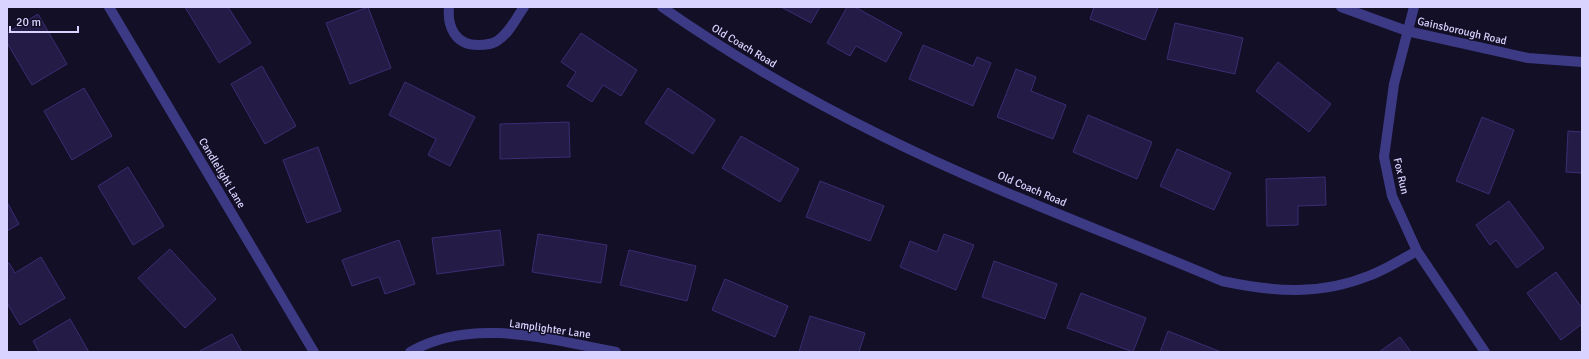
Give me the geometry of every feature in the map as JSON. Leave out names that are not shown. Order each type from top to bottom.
[{"type":"street","name":"Candlelight Lane","points":[[109,7],[314,352]]},
{"type":"street","points":[[449,7],[448,19],[452,31],[460,41],[472,45],[485,45],[496,42],[506,33],[524,7]]},
{"type":"street","name":"Old Coach Road","points":[[662,7],[701,34],[761,71],[883,137],[944,165],[1222,281],[1254,288],[1284,291],[1313,290],[1343,284],[1372,275],[1417,251]]},
{"type":"street","name":"Gainsborough Road","points":[[1341,7],[1407,30],[1528,58],[1582,62]]},
{"type":"street","name":"Fox Run","points":[[1414,7],[1394,84],[1384,157],[1392,196],[1417,251],[1485,352]]},
{"type":"street","name":"Lamplighter Lane","points":[[410,352],[417,348],[456,336],[482,333],[530,336],[616,352]]},
{"type":"building","points":[[185,7],[228,7],[251,43],[219,63]]},
{"type":"building","points":[[368,7],[391,68],[350,84],[326,23]]},
{"type":"building","points":[[781,7],[820,7],[811,23]]},
{"type":"building","points":[[847,7],[855,7],[902,33],[886,62],[856,46],[850,56],[827,43]]},
{"type":"building","points":[[1094,7],[1158,7],[1145,40],[1090,19]]},
{"type":"building","points":[[38,14],[67,64],[32,85],[7,43],[7,33]]},
{"type":"building","points":[[1175,23],[1243,38],[1235,74],[1167,59]]},
{"type":"building","points":[[581,33],[637,70],[621,96],[603,85],[592,102],[567,86],[576,72],[561,62]]},
{"type":"building","points":[[923,45],[973,66],[977,57],[991,63],[973,106],[909,79]]},
{"type":"building","points":[[1278,62],[1331,104],[1309,132],[1256,91]]},
{"type":"building","points":[[262,66],[296,126],[265,144],[231,84]]},
{"type":"building","points":[[1016,69],[1036,77],[1031,91],[1066,105],[1053,139],[997,117]]},
{"type":"building","points":[[405,82],[475,117],[450,166],[428,155],[436,139],[389,115]]},
{"type":"building","points":[[84,88],[112,136],[72,160],[44,111]]},
{"type":"building","points":[[668,88],[715,120],[693,154],[645,123]]},
{"type":"building","points":[[1088,115],[1152,142],[1137,179],[1073,152]]},
{"type":"building","points":[[1482,117],[1514,130],[1489,194],[1456,181]]},
{"type":"building","points":[[569,122],[570,157],[500,159],[500,124]]},
{"type":"building","points":[[1568,131],[1582,132],[1582,173],[1566,172]]},
{"type":"building","points":[[741,136],[799,169],[780,202],[722,168]]},
{"type":"building","points":[[318,147],[341,211],[307,223],[283,160]]},
{"type":"building","points":[[1177,149],[1231,173],[1214,210],[1160,186]]},
{"type":"building","points":[[128,167],[164,226],[133,245],[98,186]]},
{"type":"building","points":[[1325,177],[1326,205],[1298,206],[1298,225],[1267,226],[1266,179]]},
{"type":"building","points":[[820,181],[884,206],[870,241],[806,217]]},
{"type":"building","points":[[1509,201],[1544,248],[1517,268],[1496,240],[1490,245],[1476,225]]},
{"type":"building","points":[[7,202],[19,224],[7,231]]},
{"type":"building","points":[[500,230],[504,265],[437,274],[432,238]]},
{"type":"building","points":[[538,234],[607,245],[601,283],[532,272]]},
{"type":"building","points":[[944,234],[974,245],[956,290],[900,267],[910,241],[937,252]]},
{"type":"building","points":[[399,240],[415,284],[385,294],[379,277],[352,286],[342,260]]},
{"type":"building","points":[[170,249],[216,299],[185,328],[138,278]]},
{"type":"building","points":[[629,250],[696,266],[687,301],[620,285]]},
{"type":"building","points":[[41,257],[65,298],[20,325],[7,303],[7,264],[9,263],[15,273]]},
{"type":"building","points":[[994,261],[1057,284],[1045,319],[982,297]]},
{"type":"building","points":[[1556,272],[1582,308],[1582,324],[1561,340],[1527,293]]},
{"type":"building","points":[[725,279],[788,306],[775,337],[712,310]]},
{"type":"building","points":[[1081,293],[1146,318],[1133,352],[1067,328]]},
{"type":"building","points":[[810,316],[865,333],[859,352],[799,352]]},
{"type":"building","points":[[70,319],[89,352],[39,352],[33,341]]},
{"type":"building","points":[[1168,331],[1221,352],[1160,352]]},
{"type":"building","points":[[232,334],[242,352],[198,352]]},
{"type":"building","points":[[1400,337],[1411,352],[1379,352]]}]
